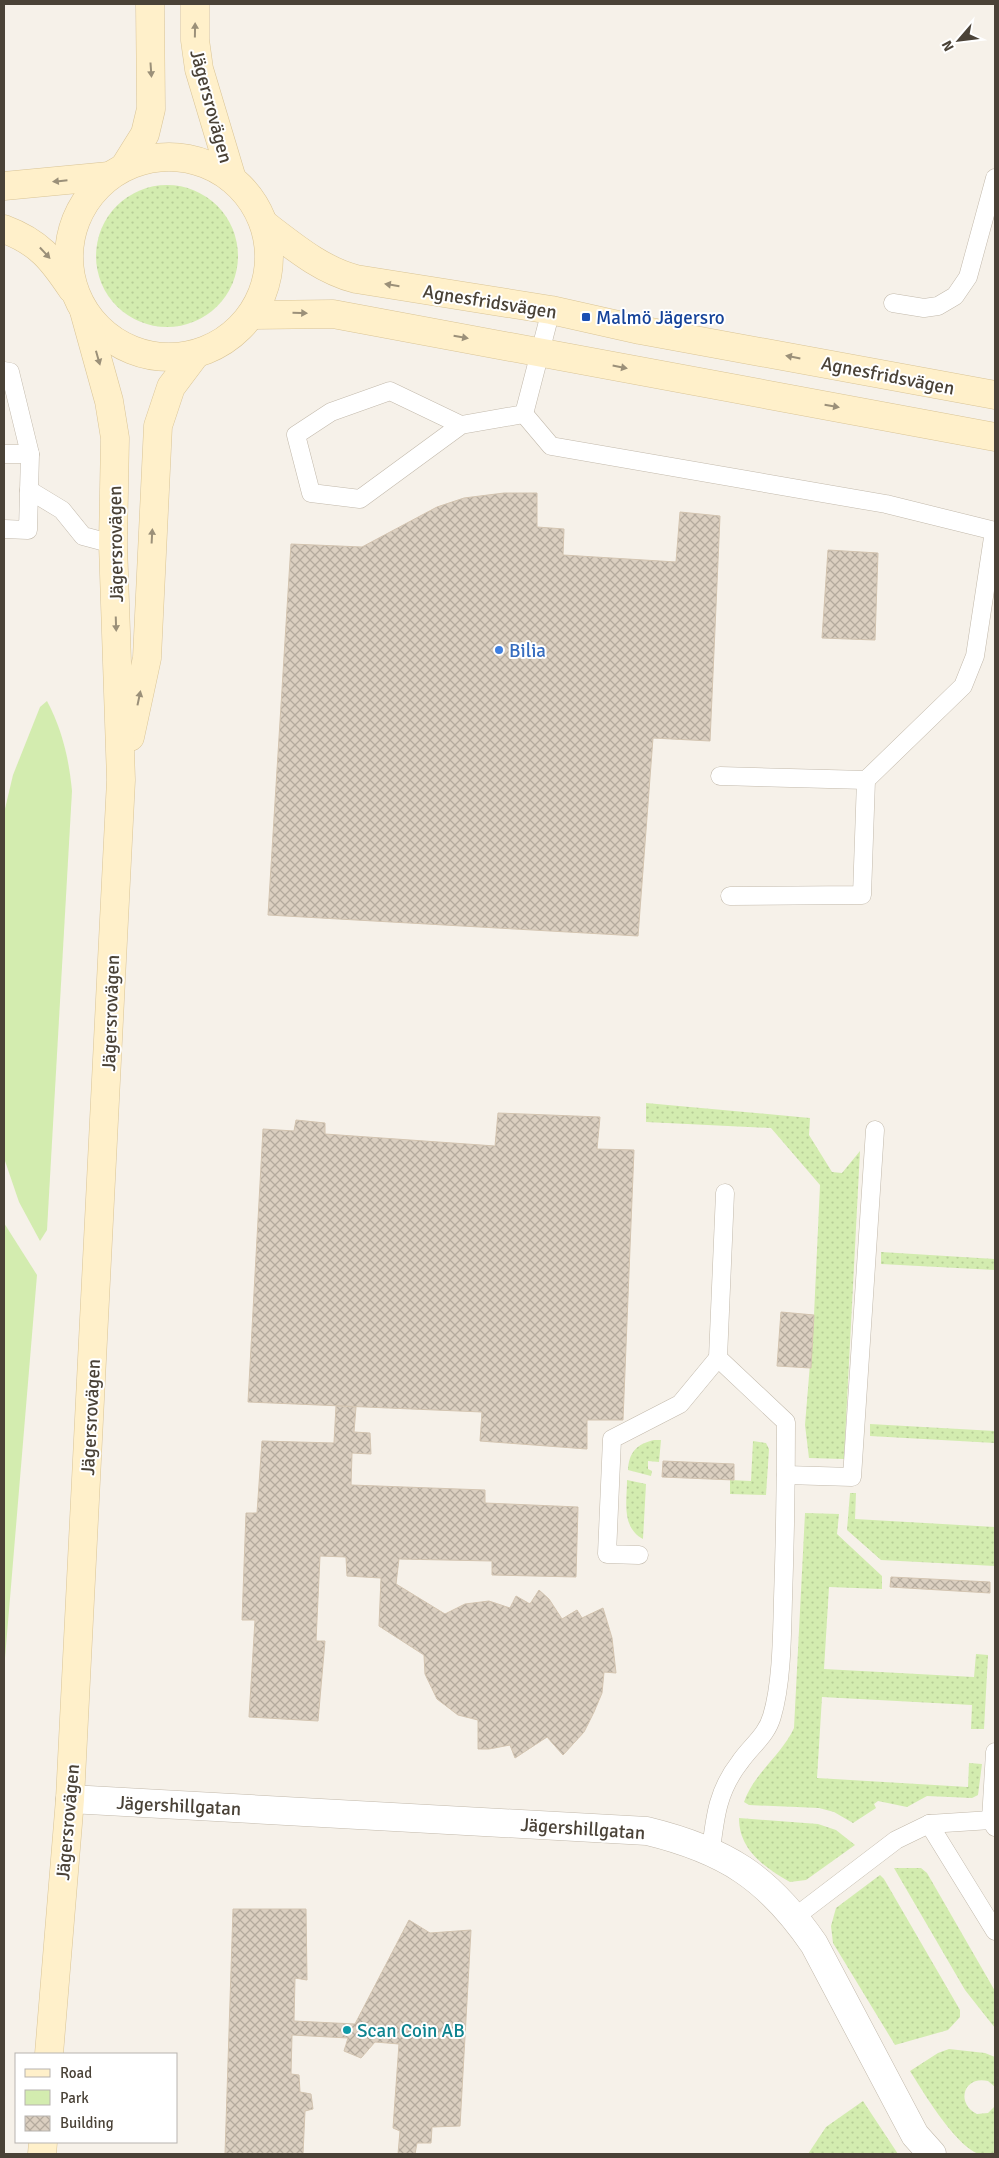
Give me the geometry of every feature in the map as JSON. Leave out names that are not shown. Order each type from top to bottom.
[{"type":"main road","points":[[117,171],[145,134],[150,109],[150,4]]},
{"type":"main road","name":"Jägersrovägen","points":[[195,4],[195,40],[199,69],[232,179]]},
{"type":"main road","points":[[4,186],[117,171],[152,158],[180,157],[208,164],[232,179],[245,192],[264,224],[270,262],[261,298],[252,315],[236,332],[217,346],[195,355],[174,358],[153,357],[132,351],[114,341],[98,328],[42,249],[22,236],[4,230]]},
{"type":"main road","name":"Jägersrovägen","points":[[49,2053],[70,1799],[121,780],[113,544],[115,438],[109,401],[69,267],[70,241],[77,216],[90,194],[117,171]]},
{"type":"main road","name":"Agnesfridsvägen","points":[[264,224],[314,261],[339,275],[551,310],[640,330],[995,395]]},
{"type":"main road","name":"Agnesfridsvägen","points":[[252,315],[333,314],[995,437]]},
{"type":"main road","name":"Jägersrovägen","points":[[121,780],[147,658],[158,426],[170,387],[195,355]]},
{"type":"street","name":"Jägershillgatan","points":[[70,1799],[647,1831],[684,1840],[711,1850],[772,1891],[795,1917],[814,1944],[915,2134],[932,2154]]},
{"type":"lane","points":[[892,303],[924,308],[938,306],[954,296],[968,276],[994,184]]},
{"type":"lane","points":[[524,414],[551,310]]},
{"type":"lane","points":[[4,371],[10,372],[30,454],[28,530],[4,530]]},
{"type":"lane","points":[[461,425],[390,391],[331,412],[296,435],[311,493],[360,499],[461,425],[524,414]]},
{"type":"lane","points":[[524,414],[551,446],[886,504],[995,531],[975,656],[963,686],[866,780],[862,895],[730,896]]},
{"type":"lane","points":[[4,454],[30,454]]},
{"type":"lane","points":[[29,490],[62,510],[83,536],[113,544]]},
{"type":"lane","points":[[720,776],[866,780]]},
{"type":"lane","points":[[786,1475],[852,1477],[875,1130]]},
{"type":"lane","points":[[639,1555],[607,1554],[612,1439],[680,1404],[718,1358],[725,1193]]},
{"type":"lane","points":[[711,1850],[715,1810],[725,1784],[740,1762],[765,1732],[772,1716],[782,1646],[786,1475],[786,1422],[718,1358]]},
{"type":"lane","points":[[795,1917],[896,1840],[929,1824],[993,1823],[995,1752]]},
{"type":"lane","points":[[929,1824],[995,1931]]},
{"type":"green space","points":[[167,185],[181,186],[194,190],[218,205],[233,229],[237,242],[237,270],[233,283],[218,307],[194,322],[181,326],[167,327],[153,326],[140,322],[116,307],[101,283],[97,270],[96,256],[97,242],[101,229],[116,205],[140,190],[153,186]]},
{"type":"green space","points":[[47,701],[57,722],[64,744],[72,791],[47,1230],[40,1241],[19,1202],[4,1158],[4,813],[13,775],[40,707]]},
{"type":"green space","points":[[646,1103],[810,1118],[809,1135],[832,1172],[842,1173],[860,1151],[844,1459],[809,1458],[805,1425],[814,1315],[820,1185],[771,1128],[646,1122]]},
{"type":"green space","points":[[4,1223],[37,1275],[4,1670]]},
{"type":"green space","points":[[881,1252],[995,1259],[995,1270],[881,1264]]},
{"type":"green space","points":[[870,1424],[995,1431],[995,1443],[870,1436]]},
{"type":"green space","points":[[654,1440],[661,1440],[659,1462],[648,1461],[648,1469],[652,1471],[651,1476],[628,1470],[630,1458],[635,1450],[643,1444]]},
{"type":"green space","points":[[753,1441],[766,1443],[769,1449],[766,1495],[730,1494],[730,1480],[751,1481]]},
{"type":"green space","points":[[627,1480],[646,1484],[643,1539],[631,1528],[628,1521],[626,1505]]},
{"type":"green space","points":[[850,1493],[856,1493],[855,1519],[995,1527],[995,1566],[881,1560],[847,1530]]},
{"type":"green space","points":[[805,1513],[839,1514],[837,1534],[882,1576],[882,1589],[829,1587],[824,1669],[974,1677],[976,1654],[988,1655],[984,1729],[971,1729],[972,1705],[822,1697],[817,1778],[968,1787],[969,1763],[982,1764],[978,1795],[972,1798],[927,1796],[907,1807],[878,1801],[874,1804],[876,1808],[853,1823],[834,1812],[819,1808],[749,1805],[744,1802],[754,1782],[789,1738],[794,1728]]},
{"type":"green space","points":[[739,1818],[818,1824],[836,1830],[855,1845],[806,1880],[790,1882],[762,1864],[748,1848],[740,1829]]},
{"type":"green space","points":[[894,1868],[921,1868],[927,1873],[995,1991],[995,2028],[965,1990]]},
{"type":"green space","points":[[880,1875],[960,2010],[960,2017],[948,2030],[895,2045],[833,1943],[831,1926],[836,1908]]},
{"type":"green space","points":[[949,2049],[985,2053],[995,2057],[995,2087],[988,2081],[980,2080],[973,2082],[965,2091],[964,2097],[970,2109],[977,2114],[988,2113],[995,2106],[995,2154],[980,2154],[961,2142],[941,2118],[910,2071],[938,2053]]},
{"type":"green space","points":[[863,2101],[898,2154],[808,2154],[826,2127]]},
{"type":"building","name":"Bilia","points":[[504,493],[537,493],[537,527],[564,529],[563,555],[676,562],[680,512],[720,516],[710,741],[653,738],[638,936],[268,915],[291,544],[362,547],[437,507],[464,498]]},
{"type":"building","points":[[828,550],[878,553],[875,640],[822,638]]},
{"type":"building","points":[[498,1113],[600,1117],[597,1149],[634,1150],[623,1420],[587,1420],[587,1449],[480,1441],[482,1412],[248,1402],[263,1129],[294,1131],[296,1120],[325,1123],[325,1134],[495,1146]]},
{"type":"building","points":[[781,1312],[814,1315],[811,1368],[777,1366]]},
{"type":"building","points":[[336,1406],[356,1407],[354,1432],[370,1433],[371,1454],[352,1453],[351,1485],[485,1490],[485,1503],[578,1507],[576,1577],[492,1575],[492,1561],[399,1559],[396,1584],[445,1614],[465,1604],[489,1601],[510,1608],[516,1596],[530,1604],[539,1590],[549,1599],[562,1619],[577,1610],[582,1618],[603,1608],[612,1638],[616,1673],[604,1672],[602,1693],[594,1712],[584,1732],[563,1755],[547,1737],[515,1758],[510,1745],[478,1749],[478,1720],[458,1715],[437,1699],[425,1674],[424,1655],[379,1626],[381,1578],[347,1576],[346,1557],[320,1556],[316,1641],[325,1641],[318,1721],[249,1717],[255,1620],[242,1620],[246,1513],[257,1513],[262,1441],[334,1443]]},
{"type":"building","points":[[663,1461],[734,1464],[734,1480],[662,1477]]},
{"type":"building","points":[[891,1577],[990,1582],[990,1593],[890,1587]]},
{"type":"building","name":"Scan Coin AB","points":[[233,1909],[306,1909],[307,1980],[295,1978],[294,2021],[355,2024],[409,1920],[430,1933],[471,1930],[460,2126],[432,2127],[431,2143],[417,2143],[415,2154],[398,2154],[400,2131],[393,2128],[399,2044],[375,2042],[361,2058],[344,2051],[348,2038],[292,2035],[291,2074],[299,2075],[300,2092],[311,2094],[313,2109],[305,2111],[303,2154],[225,2154]]},
{"type":"place","name":"Malmö Jägersro","points":[[586,317]]},
{"type":"place","name":"Bilia","points":[[499,650]]},
{"type":"place","name":"Scan Coin AB","points":[[347,2030]]}]
